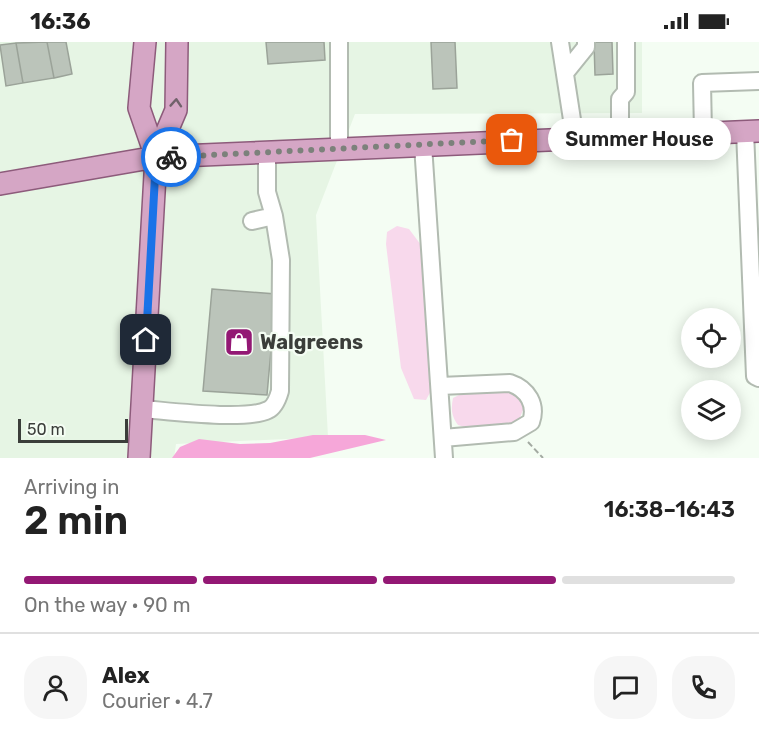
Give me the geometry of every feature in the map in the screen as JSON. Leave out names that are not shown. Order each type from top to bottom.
[{"type":"main road","points":[[145,42],[139,108],[156,158]]},
{"type":"main road","points":[[139,458],[156,158],[176,110],[177,42]]},
{"type":"main road","points":[[0,184],[156,158],[752,131]]},
{"type":"street","points":[[339,42],[339,149]]},
{"type":"street","points":[[560,42],[575,139]]},
{"type":"street","points":[[566,73],[586,47],[586,42]]},
{"type":"street","points":[[621,42],[622,67],[626,78]]},
{"type":"street","points":[[620,136],[620,99],[626,92],[626,42]]},
{"type":"street","points":[[703,133],[702,83],[759,81]]},
{"type":"street","points":[[752,131],[755,376],[759,378]]},
{"type":"street","points":[[423,145],[444,458]]},
{"type":"street","points":[[142,409],[251,414],[269,410],[276,402],[280,391],[281,260],[274,216],[267,192],[267,152]]},
{"type":"street","points":[[252,220],[274,216]]},
{"type":"street","points":[[440,386],[510,383],[518,386],[530,399],[534,415],[531,422],[519,430],[443,438]]},
{"type":"path","points":[[519,430],[530,446],[543,458]]},
{"type":"shaded area","points":[[0,42],[642,42],[642,113],[355,114],[316,215],[328,437],[176,444],[174,458],[0,458]]},
{"type":"shaded area","points":[[397,226],[409,229],[421,245],[432,389],[426,400],[414,399],[401,368],[386,244],[387,232]]},
{"type":"shaded area","points":[[488,391],[517,394],[525,405],[519,420],[489,428],[458,425],[452,412],[453,398],[461,394]]},
{"type":"shaded area","points":[[313,435],[365,435],[386,440],[310,458],[172,458],[180,447],[199,439],[240,444],[270,443]]},
{"type":"building","points":[[47,42],[54,78],[23,83],[16,43]]},
{"type":"building","points":[[47,42],[66,42],[72,74],[54,78]]},
{"type":"building","points":[[266,42],[324,42],[325,60],[268,64]]},
{"type":"building","points":[[431,42],[455,42],[457,88],[433,89]]},
{"type":"building","points":[[594,42],[612,42],[613,74],[595,75]]},
{"type":"building","points":[[16,43],[23,83],[6,86],[0,45]]},
{"type":"building","name":"Walgreens","points":[[212,289],[276,294],[267,395],[203,391]]},
{"type":"way so far","points":[[171,157],[512,140]]},
{"type":"place","name":"Summer House","points":[[512,140]]},
{"type":"place","name":"Walgreens","points":[[239,342]]},
{"type":"route","points":[[146,340],[156,158],[171,157]]}]
